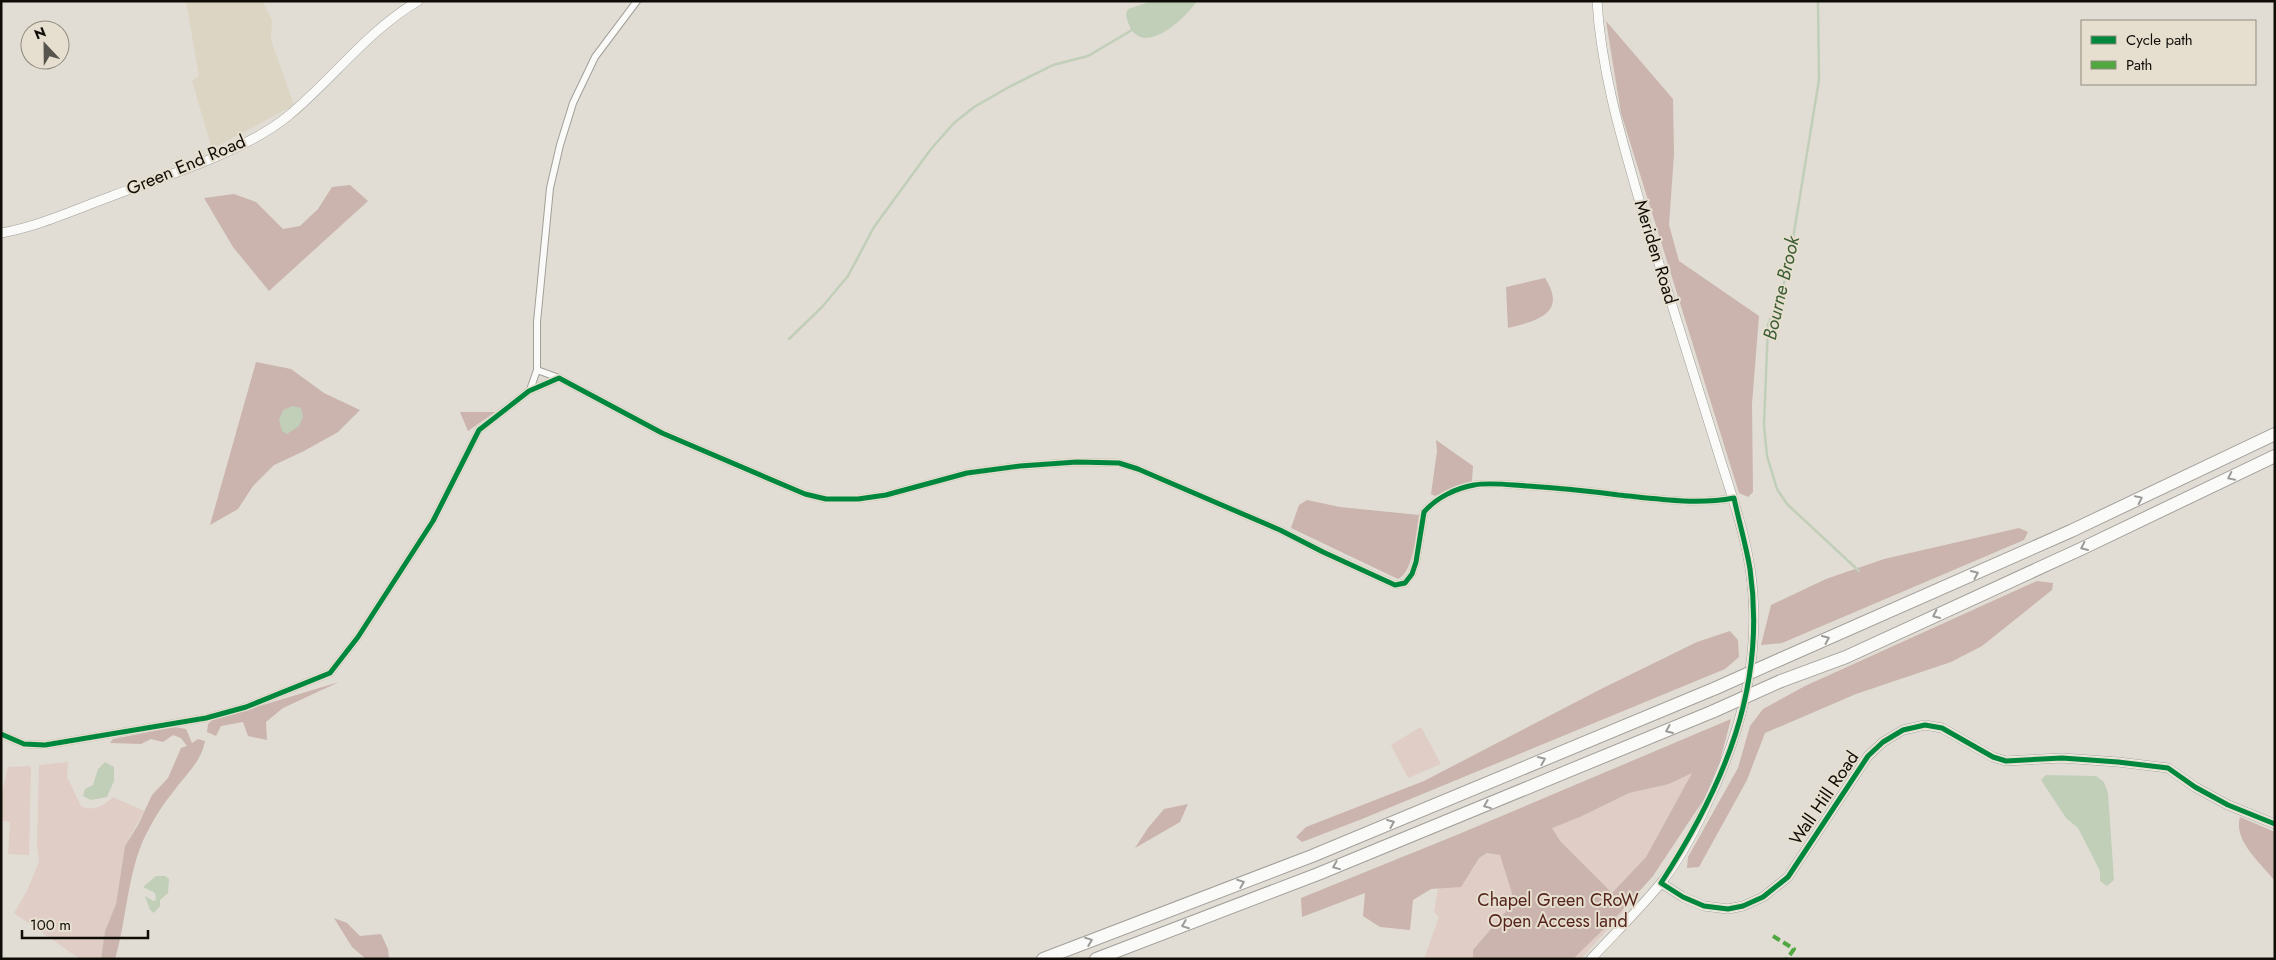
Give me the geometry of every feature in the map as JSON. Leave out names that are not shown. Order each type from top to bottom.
[{"type":"highway","points":[[1044,959],[1312,856],[1716,688],[2071,532],[2275,434]]},
{"type":"highway","points":[[1096,959],[1318,874],[1714,711],[1781,681],[1846,657],[2083,548],[2275,456]]},
{"type":"street","name":"Green End Road","points":[[1,233],[44,223],[215,156],[253,138],[286,118],[313,94],[370,36],[418,1]]},
{"type":"street","points":[[529,391],[537,370],[537,322],[548,207],[550,188],[560,145],[573,103],[595,57],[637,1]]},
{"type":"street","name":"Meriden Road","points":[[1590,959],[1661,883],[1691,836],[1720,777],[1739,728],[1748,684],[1753,607],[1750,569],[1734,498],[1628,160],[1608,83],[1597,1]]},
{"type":"street","points":[[537,370],[560,378],[662,433],[805,494],[826,499],[858,499],[886,495],[967,473],[1077,462],[1119,462],[1280,530],[1395,585],[1405,583],[1412,574],[1416,562],[1424,512],[1431,503],[1450,493],[1473,485],[1491,484],[1567,488],[1648,498],[1711,502],[1734,498]]},
{"type":"street","points":[[1,734],[24,744],[45,745],[182,723],[246,707],[330,673],[358,637],[433,521],[479,430],[529,391],[560,378]]},
{"type":"street","name":"Wall Hill Road","points":[[1661,883],[1683,897],[1704,906],[1728,909],[1744,906],[1763,897],[1788,876],[1868,756],[1883,742],[1903,730],[1925,725],[1942,728],[1993,757],[2006,761],[2062,758],[2168,768],[2195,787],[2228,805],[2275,824]]},
{"type":"shaded area","points":[[186,1],[262,1],[272,20],[271,40],[294,105],[212,149],[192,81],[199,76]]},
{"type":"shaded area","points":[[1152,1],[1197,1],[1170,28],[1148,38],[1139,36],[1131,29],[1126,14],[1128,9]]},
{"type":"shaded area","points":[[293,406],[301,408],[303,417],[299,426],[287,434],[282,431],[279,420],[283,410]]},
{"type":"shaded area","points":[[105,762],[114,767],[114,781],[107,797],[91,800],[83,796],[85,789],[93,785],[98,769]]},
{"type":"shaded area","points":[[2046,775],[2096,776],[2104,782],[2108,793],[2114,880],[2107,886],[2100,881],[2100,871],[2078,828],[2066,818],[2041,780]]},
{"type":"shaded area","points":[[156,876],[165,876],[169,879],[168,893],[160,900],[160,906],[154,913],[150,910],[145,896],[153,901],[156,900],[155,893],[143,887]]},
{"type":"green space","points":[[1606,21],[1673,99],[1674,154],[1669,225],[1679,261],[1759,316],[1752,404],[1753,492],[1748,497],[1739,493],[1621,113]]},
{"type":"green space","points":[[350,185],[368,201],[269,291],[233,247],[204,198],[234,194],[256,202],[283,229],[300,226],[318,209],[332,187]]},
{"type":"green space","points":[[1545,278],[1551,290],[1553,300],[1551,308],[1538,319],[1508,328],[1506,287]]},
{"type":"green space","points":[[256,362],[291,369],[324,393],[360,410],[338,432],[274,465],[253,486],[238,509],[210,525]]},
{"type":"green space","points":[[460,412],[495,412],[468,431]]},
{"type":"green space","points":[[1436,440],[1473,466],[1472,481],[1435,496],[1431,494],[1437,451]]},
{"type":"green space","points":[[1307,500],[1340,507],[1419,515],[1411,560],[1403,575],[1398,579],[1291,528],[1299,505]]},
{"type":"green space","points":[[2019,528],[2028,532],[2024,540],[1782,643],[1761,645],[1771,605],[1826,579],[1884,559]]},
{"type":"green space","points":[[2037,581],[2053,583],[2052,590],[1982,646],[1951,662],[1856,694],[1765,733],[1747,780],[1699,867],[1687,868],[1688,857],[1738,768],[1750,726],[1763,709],[1805,686]]},
{"type":"green space","points":[[1730,631],[1738,640],[1739,657],[1725,669],[1362,819],[1302,842],[1296,837],[1306,827],[1424,781],[1601,689],[1697,642]]},
{"type":"green space","points":[[339,682],[283,708],[266,722],[267,740],[248,736],[243,722],[221,726],[216,736],[207,732],[208,724],[213,720]]},
{"type":"green space","points":[[1731,719],[1720,761],[1704,799],[1653,876],[1617,916],[1573,959],[1473,959],[1473,950],[1508,909],[1512,893],[1500,855],[1487,853],[1479,858],[1461,887],[1431,889],[1413,900],[1410,930],[1380,927],[1363,916],[1365,893],[1302,917],[1301,898],[1459,834]],"holes":[[[1692,773],[1646,857],[1612,893],[1560,841],[1552,828],[1580,817],[1629,793],[1669,784]]]},
{"type":"green space","points":[[175,727],[186,729],[192,743],[198,739],[205,741],[203,749],[196,762],[152,822],[142,842],[132,875],[115,959],[101,959],[105,931],[116,904],[125,846],[138,825],[152,795],[168,778],[181,748],[187,746],[181,738],[173,735],[163,742],[151,739],[141,744],[110,743],[113,739]]},
{"type":"green space","points":[[1421,727],[1441,764],[1408,778],[1391,745]]},
{"type":"green space","points":[[68,762],[67,777],[81,806],[85,808],[98,807],[113,797],[144,811],[125,846],[116,904],[105,931],[101,959],[80,959],[14,913],[27,891],[39,862],[37,846],[39,765]]},
{"type":"green space","points":[[31,766],[29,855],[8,854],[10,823],[1,821],[1,798],[8,767]]},
{"type":"green space","name":"Chapel Green CRoW Open Access land","points":[[1693,772],[1646,857],[1612,893],[1624,911],[1581,959],[1424,959],[1439,917],[1434,912],[1442,864],[1557,838],[1551,827],[1580,817],[1629,793],[1669,784]]},
{"type":"green space","points":[[1188,804],[1180,822],[1135,848],[1148,828],[1164,809]]},
{"type":"green space","points":[[2240,817],[2275,832],[2275,881],[2244,843],[2239,826]]},
{"type":"green space","points":[[334,918],[347,923],[360,936],[381,934],[388,949],[389,959],[366,959],[352,947]]},
{"type":"waterway","name":"Bourne Brook","points":[[1818,1],[1819,80],[1787,275],[1768,325],[1764,425],[1767,456],[1777,489],[1787,504],[1859,571]]},
{"type":"waterway","points":[[789,339],[822,307],[848,276],[874,227],[931,149],[954,123],[974,107],[1009,87],[1053,65],[1088,56],[1132,30]]},
{"type":"marked path","points":[[1773,936],[1794,949],[1787,959]]},
{"type":"cycle path","points":[[1,734],[24,744],[45,745],[206,718],[246,707],[330,673],[358,637],[433,521],[479,430],[529,391],[559,378],[662,433],[805,494],[826,499],[858,499],[886,495],[967,473],[1020,466],[1077,462],[1119,463],[1138,469],[1280,530],[1395,585],[1405,583],[1412,574],[1416,562],[1424,512],[1440,498],[1467,486],[1507,484],[1676,501],[1734,498],[1747,551],[1754,612],[1752,654],[1746,695],[1735,734],[1704,810],[1661,883],[1683,897],[1704,906],[1728,909],[1743,906],[1763,897],[1788,877],[1868,756],[1883,742],[1903,730],[1925,725],[1942,728],[1993,757],[2006,761],[2062,758],[2168,768],[2195,787],[2228,805],[2275,824]]}]
